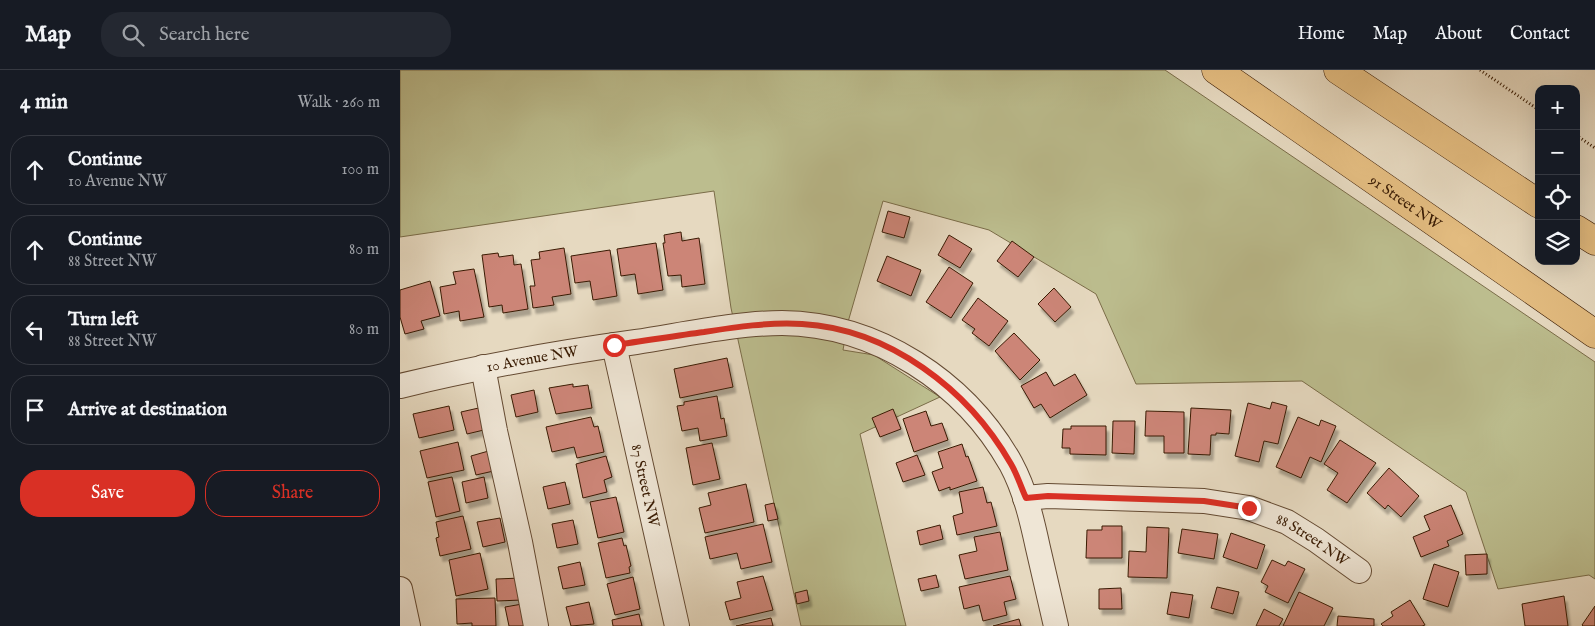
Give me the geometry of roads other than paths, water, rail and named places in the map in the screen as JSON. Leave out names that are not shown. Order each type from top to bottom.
[{"type":"main road","name":"91 Street NW","points":[[1216,70],[1595,334]]},
{"type":"main road","points":[[1338,70],[1535,201]]},
{"type":"main road","points":[[1580,232],[1595,241]]},
{"type":"street","name":"10 Avenue NW","points":[[400,386],[483,367],[614,345],[720,330],[780,323],[824,327],[872,341],[893,350],[929,372],[960,398],[982,422],[1012,465],[1026,498]]},
{"type":"street","name":"87 Street NW","points":[[614,345],[678,626]]},
{"type":"street","points":[[483,367],[536,626]]},
{"type":"street","name":"88 Street NW","points":[[1026,498],[1048,496],[1204,501],[1249,508],[1287,522],[1359,571]]},
{"type":"street","points":[[1026,498],[1056,626],[1065,626]]},
{"type":"street","points":[[400,589],[408,626]]}]
